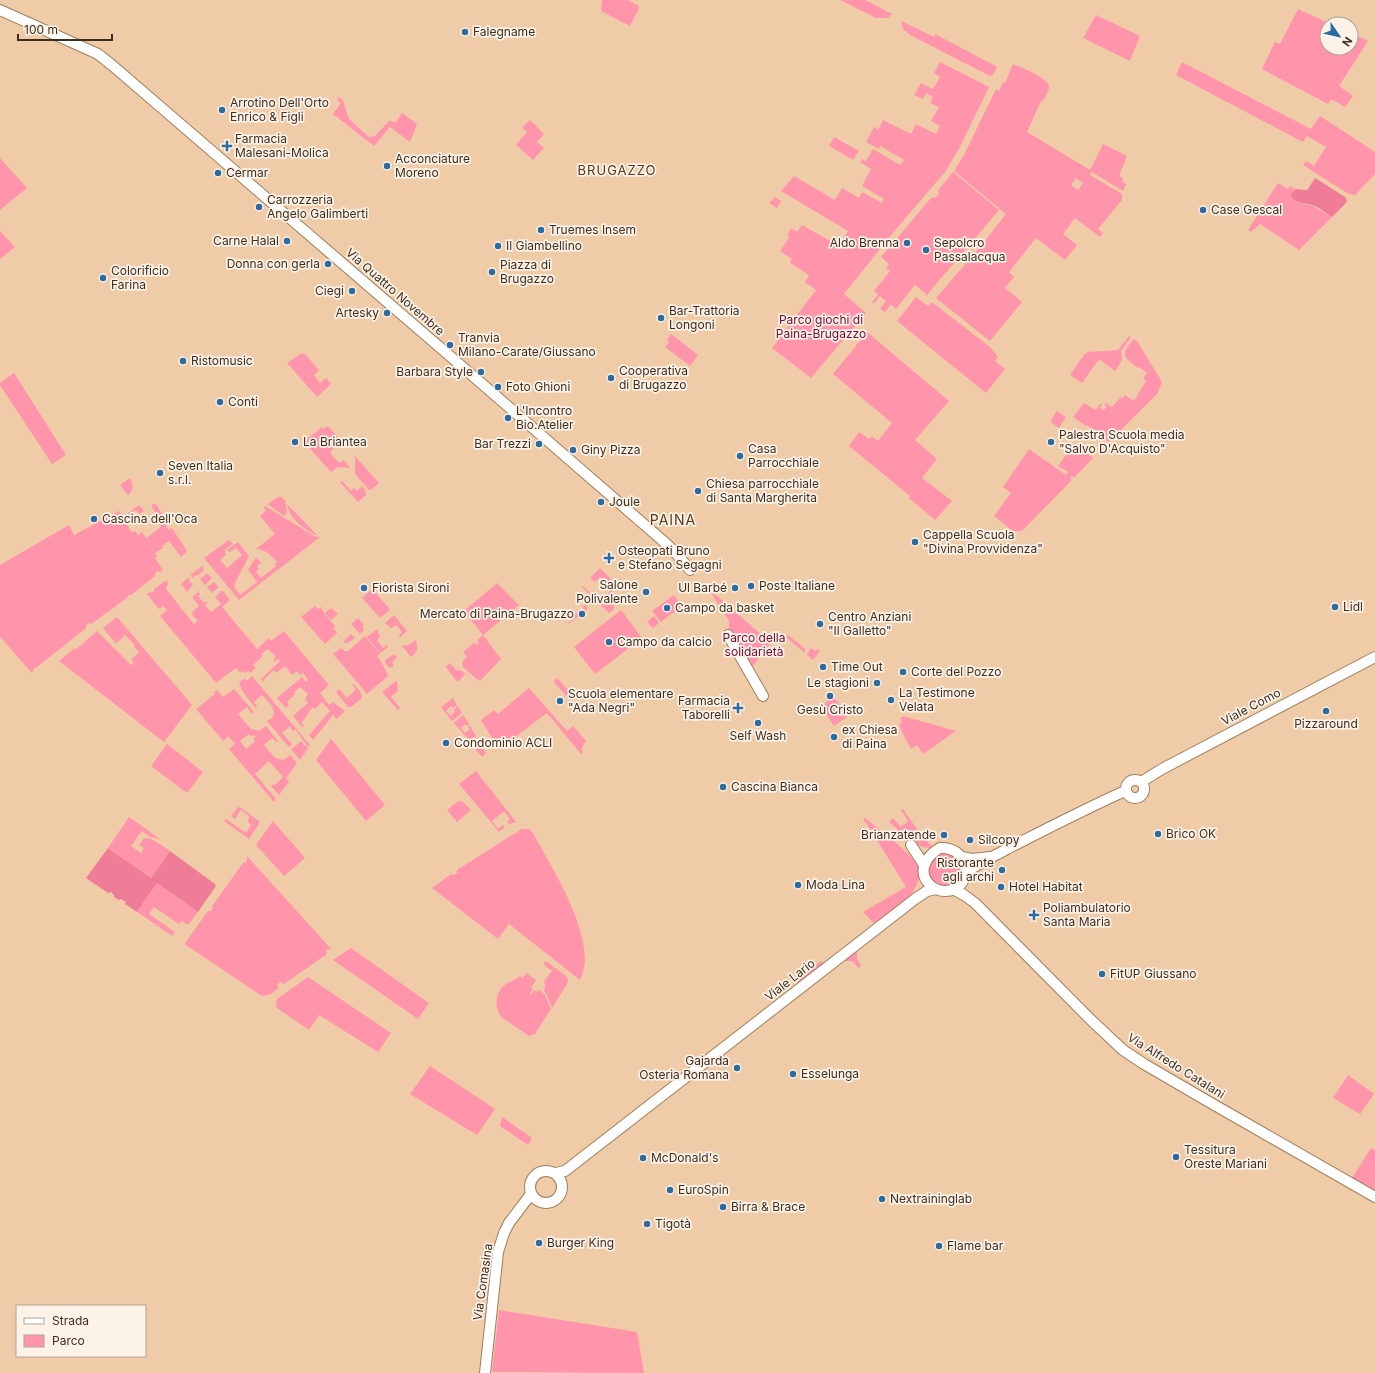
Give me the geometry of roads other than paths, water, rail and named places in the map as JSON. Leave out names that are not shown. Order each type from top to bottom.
[{"type":"main road","name":"Via Quattro Novembre","points":[[1,10],[98,54],[379,294],[674,551],[690,570]]},
{"type":"main road","points":[[728,635],[763,696]]},
{"type":"main road","name":"Viale Como","points":[[1141,782],[1162,769],[1375,657]]},
{"type":"main road","points":[[1136,780],[1141,782],[1144,790],[1141,796],[1135,798],[1129,797],[1125,791],[1126,785],[1130,781],[1136,780]]},
{"type":"main road","points":[[994,857],[972,859],[962,857],[952,849],[940,848],[927,858],[924,866],[925,878],[936,889],[948,891],[953,889],[958,886],[972,868],[994,857],[1087,808],[1125,791]]},
{"type":"main road","points":[[924,866],[911,845],[934,852]]},
{"type":"main road","points":[[962,857],[966,867],[965,877]]},
{"type":"main road","name":"Via Alfredo Catalani","points":[[965,877],[968,893],[975,903]]},
{"type":"main road","name":"Viale Lario","points":[[915,899],[925,878]]},
{"type":"main road","name":"Viale Lario","points":[[561,1175],[915,899],[927,891],[936,889]]},
{"type":"main road","name":"Via Alfredo Catalani","points":[[953,889],[975,903],[1091,1020],[1123,1050],[1144,1064],[1375,1197]]},
{"type":"main road","points":[[543,1170],[552,1171],[561,1175],[562,1193],[555,1201],[544,1203],[530,1198],[530,1183],[535,1175],[543,1170]]},
{"type":"main road","name":"Via Comasina","points":[[485,1373],[498,1252],[509,1223],[530,1198]]},
{"type":"place","name":"Falegname","points":[[465,32]]},
{"type":"place","name":"Arrotino Dell'Orto Enrico & Figli","points":[[222,110]]},
{"type":"place","name":"Farmacia Malesani-Molica","points":[[227,146]]},
{"type":"place","name":"Acconciature Moreno","points":[[387,166]]},
{"type":"place","name":"Cermar","points":[[218,173]]},
{"type":"place","name":"Carrozzeria Angelo Galimberti","points":[[259,207]]},
{"type":"place","name":"Case Gescal","points":[[1203,210]]},
{"type":"place","name":"Truemes Insem","points":[[541,230]]},
{"type":"place","name":"Carne Halal","points":[[287,241]]},
{"type":"place","name":"Aldo Brenna","points":[[907,243]]},
{"type":"place","name":"Il Giambellino","points":[[498,246]]},
{"type":"place","name":"Sepolcro Passalacqua","points":[[926,250]]},
{"type":"place","name":"Donna con gerla","points":[[328,264]]},
{"type":"place","name":"Piazza di Brugazzo","points":[[492,272]]},
{"type":"place","name":"Colorificio Farina","points":[[103,278]]},
{"type":"place","name":"Ciegi","points":[[352,291]]},
{"type":"place","name":"Artesky","points":[[387,313]]},
{"type":"place","name":"Bar-Trattoria Longoni","points":[[661,318]]},
{"type":"place","name":"Tranvia Milano-Carate/Giussano","points":[[450,345]]},
{"type":"place","name":"Ristomusic","points":[[183,361]]},
{"type":"place","name":"Barbara Style","points":[[481,372]]},
{"type":"place","name":"Cooperativa di Brugazzo","points":[[611,378]]},
{"type":"place","name":"Foto Ghioni","points":[[498,387]]},
{"type":"place","name":"Conti","points":[[220,402]]},
{"type":"place","name":"L'Incontro Bio.Atelier","points":[[508,418]]},
{"type":"place","name":"La Briantea","points":[[295,442]]},
{"type":"place","name":"Palestra Scuola media \"Salvo D'Acquisto\"","points":[[1051,442]]},
{"type":"place","name":"Bar Trezzi","points":[[539,444]]},
{"type":"place","name":"Giny Pizza","points":[[573,450]]},
{"type":"place","name":"Casa Parrocchiale","points":[[740,456]]},
{"type":"place","name":"Seven Italia s.r.l.","points":[[160,473]]},
{"type":"place","name":"Chiesa parrocchiale di Santa Margherita","points":[[698,491]]},
{"type":"place","name":"Joule","points":[[601,502]]},
{"type":"place","name":"Cascina dell'Oca","points":[[94,519]]},
{"type":"place","name":"Cappella Scuola \"Divina Provvidenza\"","points":[[915,542]]},
{"type":"place","name":"Osteopati Bruno e Stefano Segagni","points":[[609,558]]},
{"type":"place","name":"Poste Italiane","points":[[751,586]]},
{"type":"place","name":"Fiorista Sironi","points":[[364,588]]},
{"type":"place","name":"Ul Barbé","points":[[735,588]]},
{"type":"place","name":"Salone Polivalente","points":[[646,592]]},
{"type":"place","name":"Lidl","points":[[1335,607]]},
{"type":"place","name":"Campo da basket","points":[[667,608]]},
{"type":"place","name":"Mercato di Paina-Brugazzo","points":[[582,614]]},
{"type":"place","name":"Centro Anziani \"Il Galletto\"","points":[[820,624]]},
{"type":"place","name":"Campo da calcio","points":[[609,642]]},
{"type":"place","name":"Time Out","points":[[823,667]]},
{"type":"place","name":"Corte del Pozzo","points":[[903,672]]},
{"type":"place","name":"Le stagioni","points":[[877,683]]},
{"type":"place","name":"Gesù Cristo","points":[[830,696]]},
{"type":"place","name":"La Testimone Velata","points":[[891,700]]},
{"type":"place","name":"Scuola elementare \"Ada Negri\"","points":[[560,701]]},
{"type":"place","name":"Farmacia Taborelli","points":[[738,708]]},
{"type":"place","name":"Pizzaround","points":[[1326,711]]},
{"type":"place","name":"Self Wash","points":[[758,723]]},
{"type":"place","name":"ex Chiesa di Paina","points":[[834,737]]},
{"type":"place","name":"Condominio ACLI","points":[[446,743]]},
{"type":"place","name":"Cascina Bianca","points":[[723,787]]},
{"type":"place","name":"Brico OK","points":[[1158,834]]},
{"type":"place","name":"Brianzatende","points":[[944,835]]},
{"type":"place","name":"Silcopy","points":[[970,840]]},
{"type":"place","name":"Ristorante agli archi","points":[[1002,870]]},
{"type":"place","name":"Moda Lina","points":[[798,885]]},
{"type":"place","name":"Hotel Habitat","points":[[1001,887]]},
{"type":"place","name":"Poliambulatorio Santa Maria","points":[[1034,915]]},
{"type":"place","name":"FitUP Giussano","points":[[1102,974]]},
{"type":"place","name":"Gajarda Osteria Romana","points":[[737,1068]]},
{"type":"place","name":"Esselunga","points":[[793,1074]]},
{"type":"place","name":"Tessitura Oreste Mariani","points":[[1176,1157]]},
{"type":"place","name":"McDonald's","points":[[643,1158]]},
{"type":"place","name":"EuroSpin","points":[[670,1190]]},
{"type":"place","name":"Nextraininglab","points":[[882,1199]]},
{"type":"place","name":"Birra & Brace","points":[[723,1207]]},
{"type":"place","name":"Tigotà","points":[[647,1224]]},
{"type":"place","name":"Burger King","points":[[539,1243]]},
{"type":"place","name":"Flame bar","points":[[939,1246]]},
{"type":"district","name":"BRUGAZZO","points":[[617,170]]},
{"type":"district","name":"PAINA","points":[[673,520]]},
{"type":"park label","name":"Parco giochi di Paina-Brugazzo","points":[[821,327]]},
{"type":"park label","name":"Parco della solidarietà","points":[[754,645]]}]
